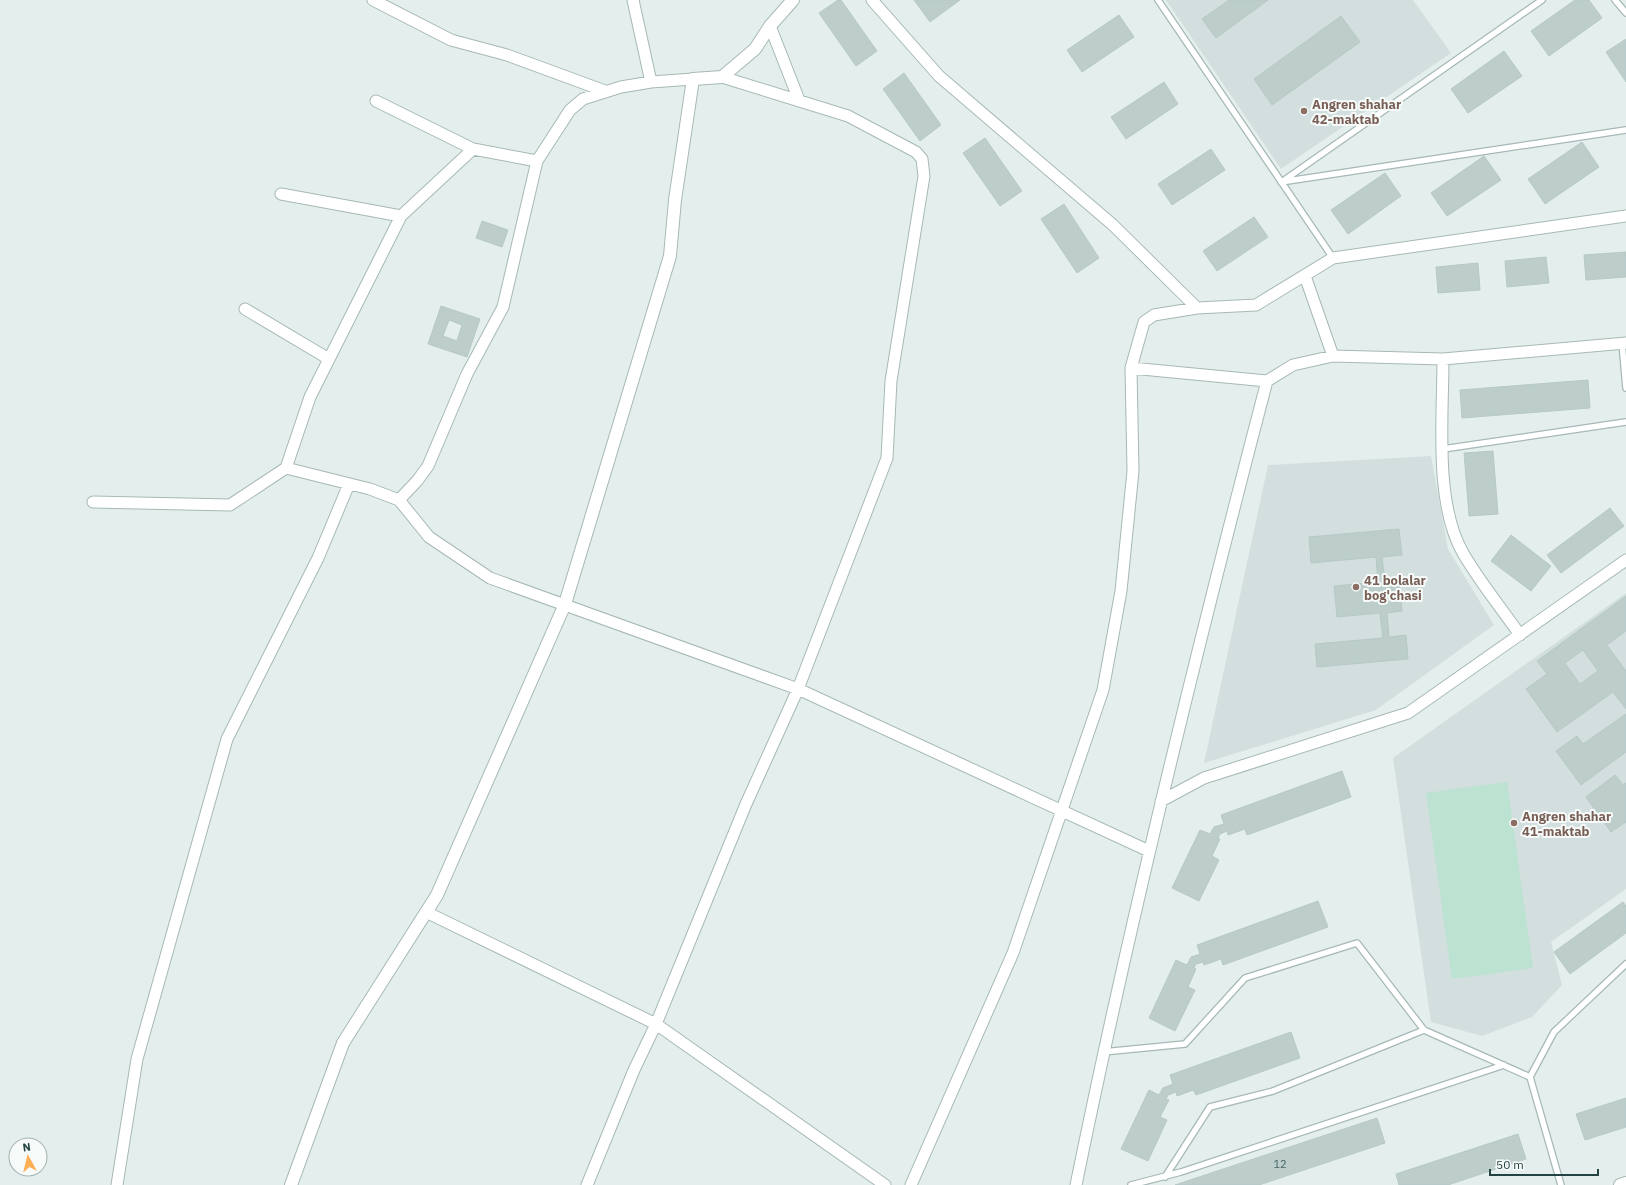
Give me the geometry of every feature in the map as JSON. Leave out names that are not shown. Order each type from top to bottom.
[{"type":"street","points":[[373,0],[451,40],[507,55],[605,91]]},
{"type":"street","points":[[633,0],[651,82]]},
{"type":"street","points":[[722,77],[755,48],[770,26],[793,0]]},
{"type":"street","points":[[872,0],[939,76],[1113,225],[1197,308]]},
{"type":"street","points":[[770,26],[799,100]]},
{"type":"street","points":[[400,500],[428,466],[467,374],[503,307],[537,161],[570,110],[583,99],[605,91],[651,82],[722,77],[848,116],[916,152],[922,159],[924,172],[891,381],[887,458],[798,689],[746,804],[656,1024],[634,1070],[587,1185]]},
{"type":"street","points":[[291,1185],[343,1043],[437,895],[565,604],[670,256],[675,200],[693,79]]},
{"type":"street","points":[[376,101],[473,149],[537,161]]},
{"type":"street","points":[[94,502],[230,505],[286,468],[310,397],[401,216],[473,149]]},
{"type":"street","points":[[281,194],[401,216]]},
{"type":"street","points":[[910,1185],[1013,953],[1103,690],[1121,590],[1132,471],[1131,368],[1142,326],[1147,319],[1154,315],[1197,308],[1256,306],[1333,258],[1626,216]]},
{"type":"street","points":[[1305,276],[1333,356]]},
{"type":"street","points":[[245,309],[329,359]]},
{"type":"street","points":[[1131,368],[1267,381],[1293,365],[1333,356],[1443,359],[1624,343]]},
{"type":"street","points":[[1443,359],[1443,449],[1446,502],[1453,530],[1462,553],[1520,635]]},
{"type":"street","points":[[1076,1185],[1103,1052],[1149,851],[1206,614],[1267,381]]},
{"type":"street","points":[[286,468],[370,488],[400,500],[429,537],[490,578],[798,689],[1060,812],[1149,851]]},
{"type":"street","points":[[117,1185],[137,1059],[227,739],[318,558],[349,484]]},
{"type":"street","points":[[1161,801],[1204,778],[1408,713],[1626,560]]},
{"type":"street","points":[[426,912],[656,1024],[885,1185]]},
{"type":"street","points":[[1620,1185],[1626,1183]]},
{"type":"lane","points":[[1158,0],[1333,258]]},
{"type":"lane","points":[[1281,182],[1542,0]]},
{"type":"lane","points":[[1615,0],[1626,13]]},
{"type":"lane","points":[[1281,182],[1626,130]]},
{"type":"lane","points":[[1624,343],[1626,388]]},
{"type":"lane","points":[[1443,449],[1626,422]]},
{"type":"lane","points":[[1103,1052],[1185,1044],[1245,978],[1356,943],[1424,1030],[1530,1076]]},
{"type":"lane","points":[[1561,1185],[1530,1076],[1554,1032],[1626,964]]},
{"type":"lane","points":[[1165,1177],[1210,1107],[1273,1091],[1424,1030]]},
{"type":"lane","points":[[1131,1185],[1165,1177],[1504,1065]]},
{"type":"shaded area","name":"Angren shahar 42-maktab","points":[[1166,0],[1413,0],[1451,53],[1281,169]]},
{"type":"shaded area","name":"41 bolalar bog'chasi","points":[[1431,456],[1448,549],[1494,625],[1376,710],[1204,763],[1268,465]]},
{"type":"shaded area","name":"Angren shahar 41-maktab","points":[[1626,593],[1626,889],[1551,942],[1562,985],[1532,1017],[1482,1036],[1431,1022],[1393,758]]},
{"type":"green space","points":[[1507,782],[1533,968],[1452,979],[1426,793]]},
{"type":"building","points":[[838,0],[841,0],[877,51],[856,66],[819,13]]},
{"type":"building","points":[[914,0],[960,0],[930,22]]},
{"type":"building","points":[[1229,0],[1268,0],[1216,38],[1202,19]]},
{"type":"building","points":[[1575,0],[1589,0],[1602,18],[1549,56],[1531,31]]},
{"type":"building","points":[[1119,15],[1134,37],[1082,72],[1067,50]]},
{"type":"building","points":[[1341,16],[1360,42],[1272,105],[1254,79]]},
{"type":"building","points":[[1626,39],[1626,82],[1606,52]]},
{"type":"building","points":[[1504,51],[1522,76],[1468,113],[1451,89]]},
{"type":"building","points":[[904,73],[941,125],[920,141],[883,89]]},
{"type":"building","points":[[1164,82],[1178,104],[1126,139],[1111,117]]},
{"type":"building","points":[[985,138],[1022,191],[1000,206],[963,153]]},
{"type":"building","points":[[1582,142],[1599,167],[1545,204],[1528,179]]},
{"type":"building","points":[[1211,149],[1225,170],[1172,205],[1158,184]]},
{"type":"building","points":[[1484,156],[1501,180],[1447,216],[1431,193]]},
{"type":"building","points":[[1385,173],[1401,196],[1348,234],[1331,210]]},
{"type":"building","points":[[1064,204],[1099,258],[1077,273],[1041,219]]},
{"type":"building","points":[[1254,217],[1268,237],[1217,271],[1203,251]]},
{"type":"building","points":[[482,221],[508,230],[502,247],[476,238]]},
{"type":"building","points":[[1626,252],[1626,277],[1586,280],[1584,255]]},
{"type":"building","points":[[1546,257],[1549,283],[1507,287],[1505,261]]},
{"type":"building","points":[[1478,263],[1480,290],[1438,293],[1436,267]]},
{"type":"building","points":[[441,306],[480,319],[467,357],[428,344]],"holes":[[[449,320],[462,325],[457,341],[443,336]]]},
{"type":"building","points":[[1588,380],[1590,408],[1462,418],[1460,390]]},
{"type":"building","points":[[1493,451],[1498,514],[1469,516],[1464,453]]},
{"type":"building","points":[[1610,508],[1624,526],[1561,573],[1547,555]]},
{"type":"building","points":[[1399,529],[1402,555],[1382,557],[1385,582],[1399,581],[1402,611],[1387,613],[1389,637],[1406,635],[1408,659],[1317,667],[1315,644],[1383,638],[1380,613],[1337,617],[1334,586],[1378,582],[1376,557],[1311,563],[1309,537]]},
{"type":"building","points":[[1511,535],[1551,566],[1531,591],[1491,561]]},
{"type":"building","points":[[1626,596],[1626,631],[1607,645],[1626,671],[1626,709],[1613,692],[1557,732],[1526,689],[1547,674],[1537,661]],"holes":[[[1583,650],[1598,671],[1580,684],[1565,663]]]},
{"type":"building","points":[[1626,714],[1626,752],[1581,785],[1556,751],[1577,736],[1583,744]]},
{"type":"building","points":[[1342,771],[1351,797],[1247,835],[1245,829],[1228,835],[1227,831],[1220,834],[1218,838],[1220,839],[1212,856],[1219,860],[1199,901],[1172,888],[1200,830],[1210,834],[1214,827],[1224,824],[1221,815]]},
{"type":"building","points":[[1615,775],[1623,785],[1626,783],[1626,822],[1611,832],[1586,797]]},
{"type":"building","points":[[1318,901],[1328,927],[1223,965],[1221,959],[1204,965],[1203,962],[1196,964],[1194,968],[1196,969],[1188,987],[1195,990],[1175,1031],[1149,1018],[1176,960],[1187,965],[1191,957],[1200,954],[1197,945]]},
{"type":"building","points":[[1623,902],[1626,906],[1626,933],[1570,974],[1554,952]]},
{"type":"building","points":[[1291,1032],[1300,1058],[1196,1095],[1193,1090],[1177,1096],[1176,1092],[1168,1095],[1166,1099],[1169,1100],[1160,1117],[1167,1120],[1148,1161],[1121,1149],[1149,1090],[1159,1095],[1163,1088],[1173,1084],[1170,1075]]},
{"type":"building","points":[[1626,1098],[1626,1127],[1585,1140],[1576,1114]]},
{"type":"building","points":[[1377,1118],[1385,1143],[1259,1185],[1175,1185]]},
{"type":"building","points":[[1518,1134],[1526,1159],[1448,1185],[1399,1185],[1396,1174]]},
{"type":"place","name":"Angren shahar 42-maktab","points":[[1304,111]]},
{"type":"place","name":"41 bolalar bog'chasi","points":[[1356,587]]},
{"type":"place","name":"Angren shahar 41-maktab","points":[[1514,823]]}]
